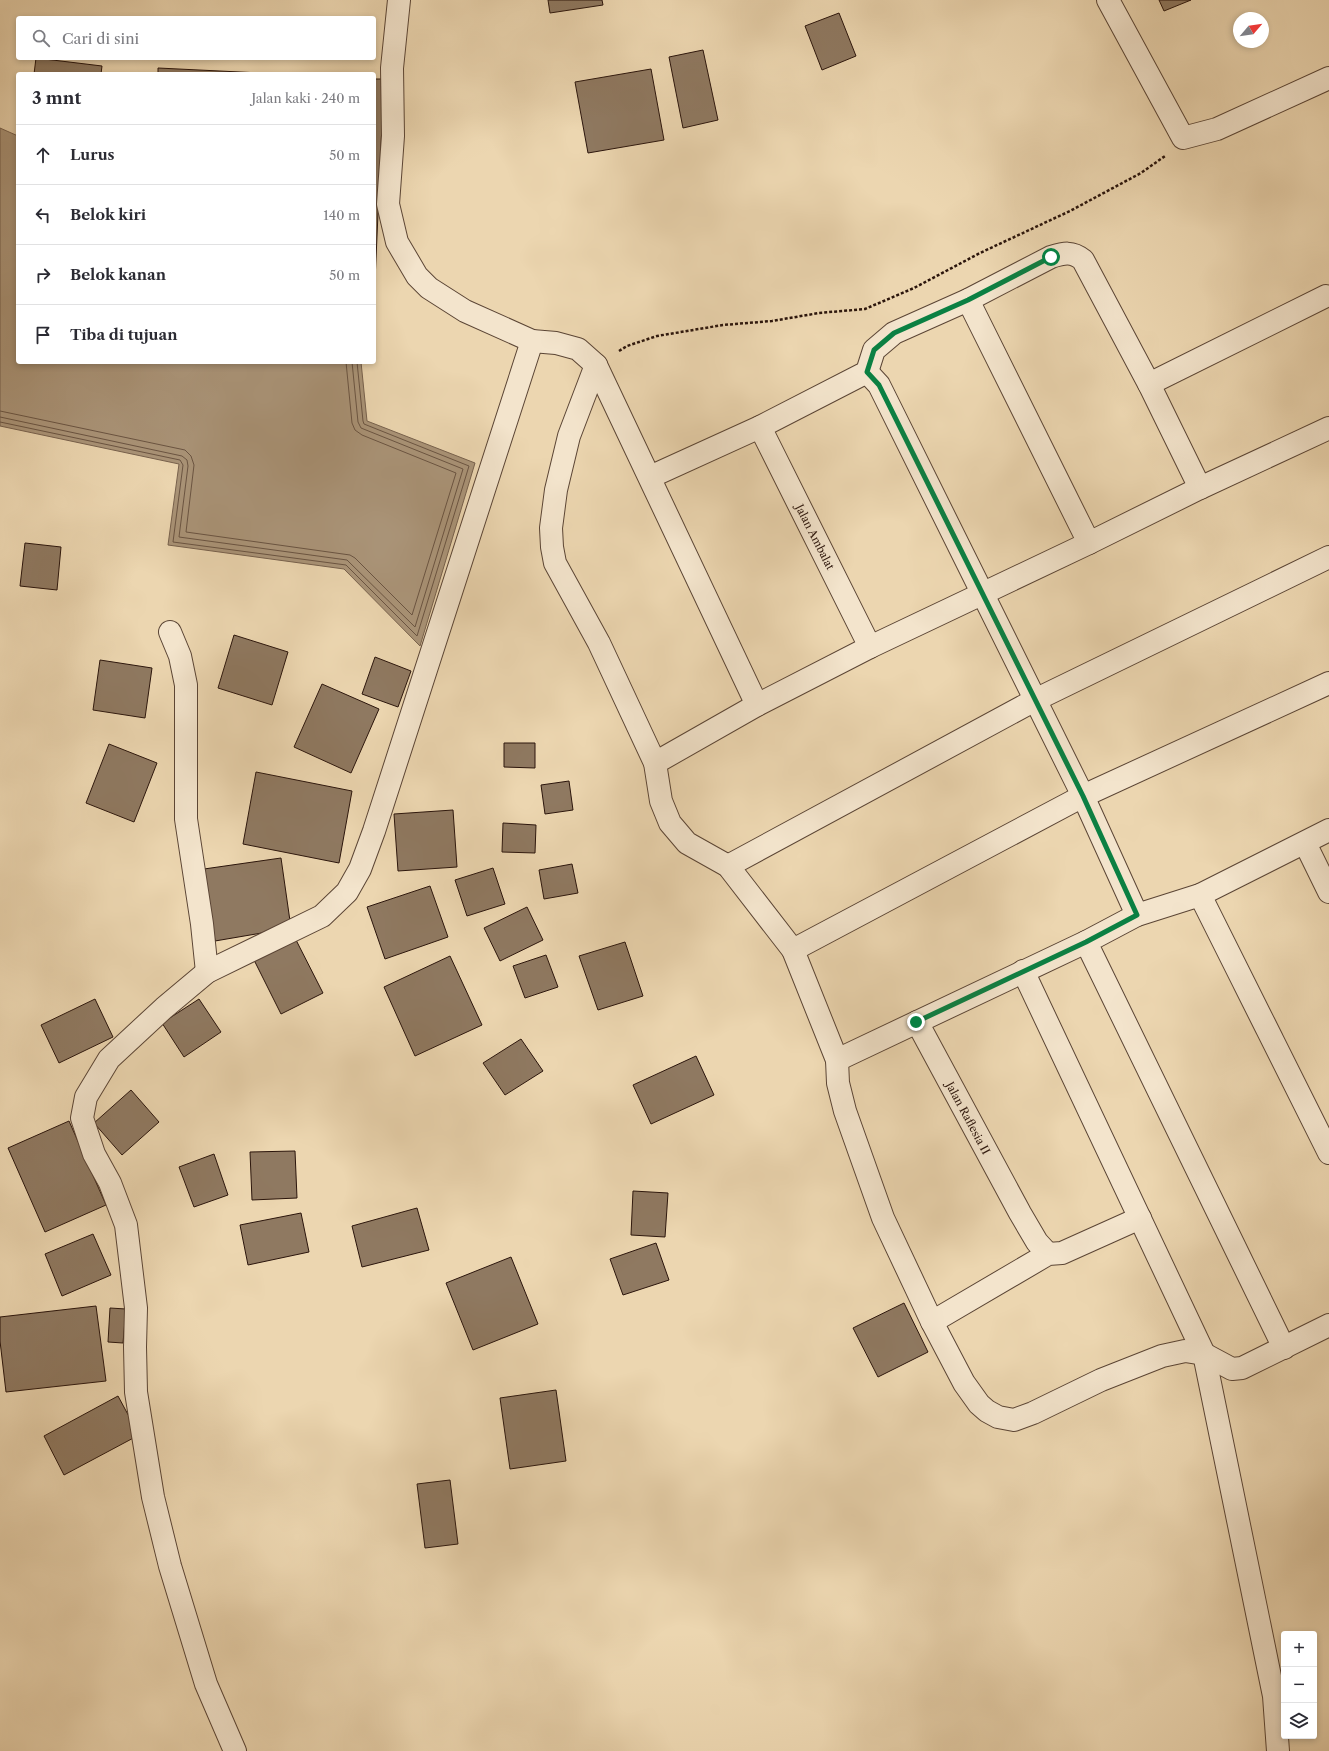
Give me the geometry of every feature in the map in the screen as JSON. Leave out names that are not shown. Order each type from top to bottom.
[{"type":"street","points":[[399,0],[392,68],[393,136],[388,204],[397,242],[417,276],[429,288],[465,311],[532,341],[556,343],[578,349],[596,366],[757,705]]},
{"type":"street","points":[[1108,0],[1183,138],[1217,129],[1329,78]]},
{"type":"street","points":[[650,477],[760,427],[867,372],[874,350],[894,333],[968,300],[1051,257],[1064,252],[1076,254],[1083,260],[1149,384],[1200,488]]},
{"type":"street","points":[[1149,384],[1326,296]]},
{"type":"street","points":[[968,300],[1089,543]]},
{"type":"street","points":[[235,1751],[206,1684],[170,1566],[155,1505],[136,1392],[136,1308],[126,1225],[110,1183],[94,1154],[82,1118],[86,1097],[109,1058],[164,1008],[207,972],[322,916],[347,892],[360,869],[374,831],[532,341]]},
{"type":"street","points":[[596,366],[569,436],[561,465],[554,504],[552,547],[555,563],[600,643],[655,764],[662,801],[670,823],[688,843],[728,866],[793,950],[837,1060],[838,1083],[853,1137],[883,1218],[952,1363],[979,1404],[998,1418],[1014,1420],[1033,1413],[1101,1380],[1156,1358],[1185,1351],[1204,1354],[1232,1369],[1242,1368],[1329,1325]]},
{"type":"street","points":[[867,372],[879,385],[983,594],[1083,796],[1137,915]]},
{"type":"street","name":"Jalan Ambalat","points":[[760,427],[870,647]]},
{"type":"street","points":[[655,764],[757,705],[870,647],[1089,543],[1200,488],[1329,428]]},
{"type":"street","points":[[728,866],[1035,700],[1329,557]]},
{"type":"street","points":[[170,632],[180,656],[186,685],[186,819],[202,924],[207,972]]},
{"type":"street","points":[[793,950],[1083,796],[1329,683]]},
{"type":"street","points":[[837,1060],[1086,942],[1137,915],[1200,895],[1329,830]]},
{"type":"street","points":[[1305,842],[1329,892]]},
{"type":"street","points":[[1200,895],[1329,1153]]},
{"type":"street","points":[[1086,942],[1284,1348]]},
{"type":"street","points":[[1023,971],[1204,1354],[1274,1696],[1278,1751]]},
{"type":"street","name":"Jalan Raflesia II","points":[[916,1022],[1020,1213],[1037,1242],[1048,1254]]},
{"type":"street","points":[[932,1322],[1048,1254],[1062,1253],[1140,1218]]},
{"type":"path","points":[[596,366],[627,346],[657,336],[723,326],[772,321],[819,313],[865,309],[914,288],[980,253],[1070,211],[1141,173],[1165,157],[1183,138]]},
{"type":"water","points":[[0,128],[16,135],[16,364],[361,364],[367,421],[475,463],[420,646],[344,569],[168,545],[179,464],[0,426]]},
{"type":"building","points":[[548,0],[602,0],[603,5],[550,13]]},
{"type":"building","points":[[1159,0],[1191,0],[1164,11]]},
{"type":"building","points":[[839,13],[856,56],[822,70],[805,26]]},
{"type":"building","points":[[703,50],[718,120],[683,128],[669,57]]},
{"type":"building","points":[[36,60],[52,60],[102,66],[101,72],[34,72]]},
{"type":"building","points":[[158,68],[240,72],[158,72]]},
{"type":"building","points":[[651,69],[664,140],[588,153],[575,82]]},
{"type":"building","points":[[376,79],[384,79],[376,259]]},
{"type":"building","points":[[25,543],[61,547],[57,590],[20,586]]},
{"type":"building","points":[[234,635],[288,652],[272,705],[218,688]]},
{"type":"building","points":[[375,657],[411,671],[398,707],[362,694]]},
{"type":"building","points":[[100,660],[152,668],[145,718],[93,710]]},
{"type":"building","points":[[322,684],[379,709],[351,773],[294,747]]},
{"type":"building","points":[[504,743],[535,743],[535,768],[504,767]]},
{"type":"building","points":[[109,744],[157,763],[134,822],[86,803]]},
{"type":"building","points":[[256,772],[352,791],[339,863],[243,844]]},
{"type":"building","points":[[569,781],[573,810],[545,814],[541,785]]},
{"type":"building","points":[[453,810],[457,867],[398,871],[394,814]]},
{"type":"building","points":[[503,823],[536,825],[535,853],[502,852]]},
{"type":"building","points":[[281,858],[291,928],[215,941],[204,869]]},
{"type":"building","points":[[572,864],[578,893],[544,899],[539,870]]},
{"type":"building","points":[[493,868],[505,904],[467,916],[455,880]]},
{"type":"building","points":[[430,886],[448,937],[385,959],[367,907]]},
{"type":"building","points":[[527,907],[543,940],[500,961],[484,928]]},
{"type":"building","points":[[295,938],[323,993],[281,1014],[253,958]]},
{"type":"building","points":[[625,942],[643,996],[598,1010],[579,956]]},
{"type":"building","points":[[546,955],[558,987],[525,998],[513,966]]},
{"type":"building","points":[[450,956],[482,1025],[415,1056],[384,987]]},
{"type":"building","points":[[95,999],[113,1037],[59,1063],[41,1025]]},
{"type":"building","points":[[199,999],[221,1032],[184,1057],[162,1023]]},
{"type":"building","points":[[521,1039],[543,1071],[505,1095],[483,1063]]},
{"type":"building","points":[[696,1056],[714,1095],[651,1124],[633,1085]]},
{"type":"building","points":[[131,1090],[159,1122],[122,1155],[94,1123]]},
{"type":"building","points":[[69,1121],[106,1205],[45,1232],[8,1148]]},
{"type":"building","points":[[295,1151],[297,1198],[252,1200],[250,1152]]},
{"type":"building","points":[[214,1154],[228,1195],[194,1207],[179,1167]]},
{"type":"building","points":[[633,1191],[668,1193],[665,1237],[631,1235]]},
{"type":"building","points":[[417,1208],[429,1250],[362,1267],[352,1226]]},
{"type":"building","points":[[301,1213],[309,1252],[248,1265],[240,1225]]},
{"type":"building","points":[[93,1234],[111,1275],[62,1296],[45,1254]]},
{"type":"building","points":[[656,1243],[669,1280],[623,1295],[610,1259]]},
{"type":"building","points":[[511,1257],[538,1324],[473,1350],[446,1283]]},
{"type":"building","points":[[904,1303],[928,1352],[878,1377],[853,1328]]},
{"type":"building","points":[[96,1306],[106,1381],[6,1392],[0,1341],[0,1317]]},
{"type":"building","points":[[110,1308],[126,1309],[123,1343],[108,1342]]},
{"type":"building","points":[[556,1390],[566,1461],[510,1469],[500,1398]]},
{"type":"building","points":[[118,1396],[139,1435],[64,1475],[44,1436]]},
{"type":"building","points":[[450,1480],[458,1544],[425,1548],[417,1484]]},
{"type":"route","points":[[916,1022],[1086,942],[1137,915],[1083,796],[879,385],[867,372],[874,350],[894,333],[968,300],[1051,257]]}]
